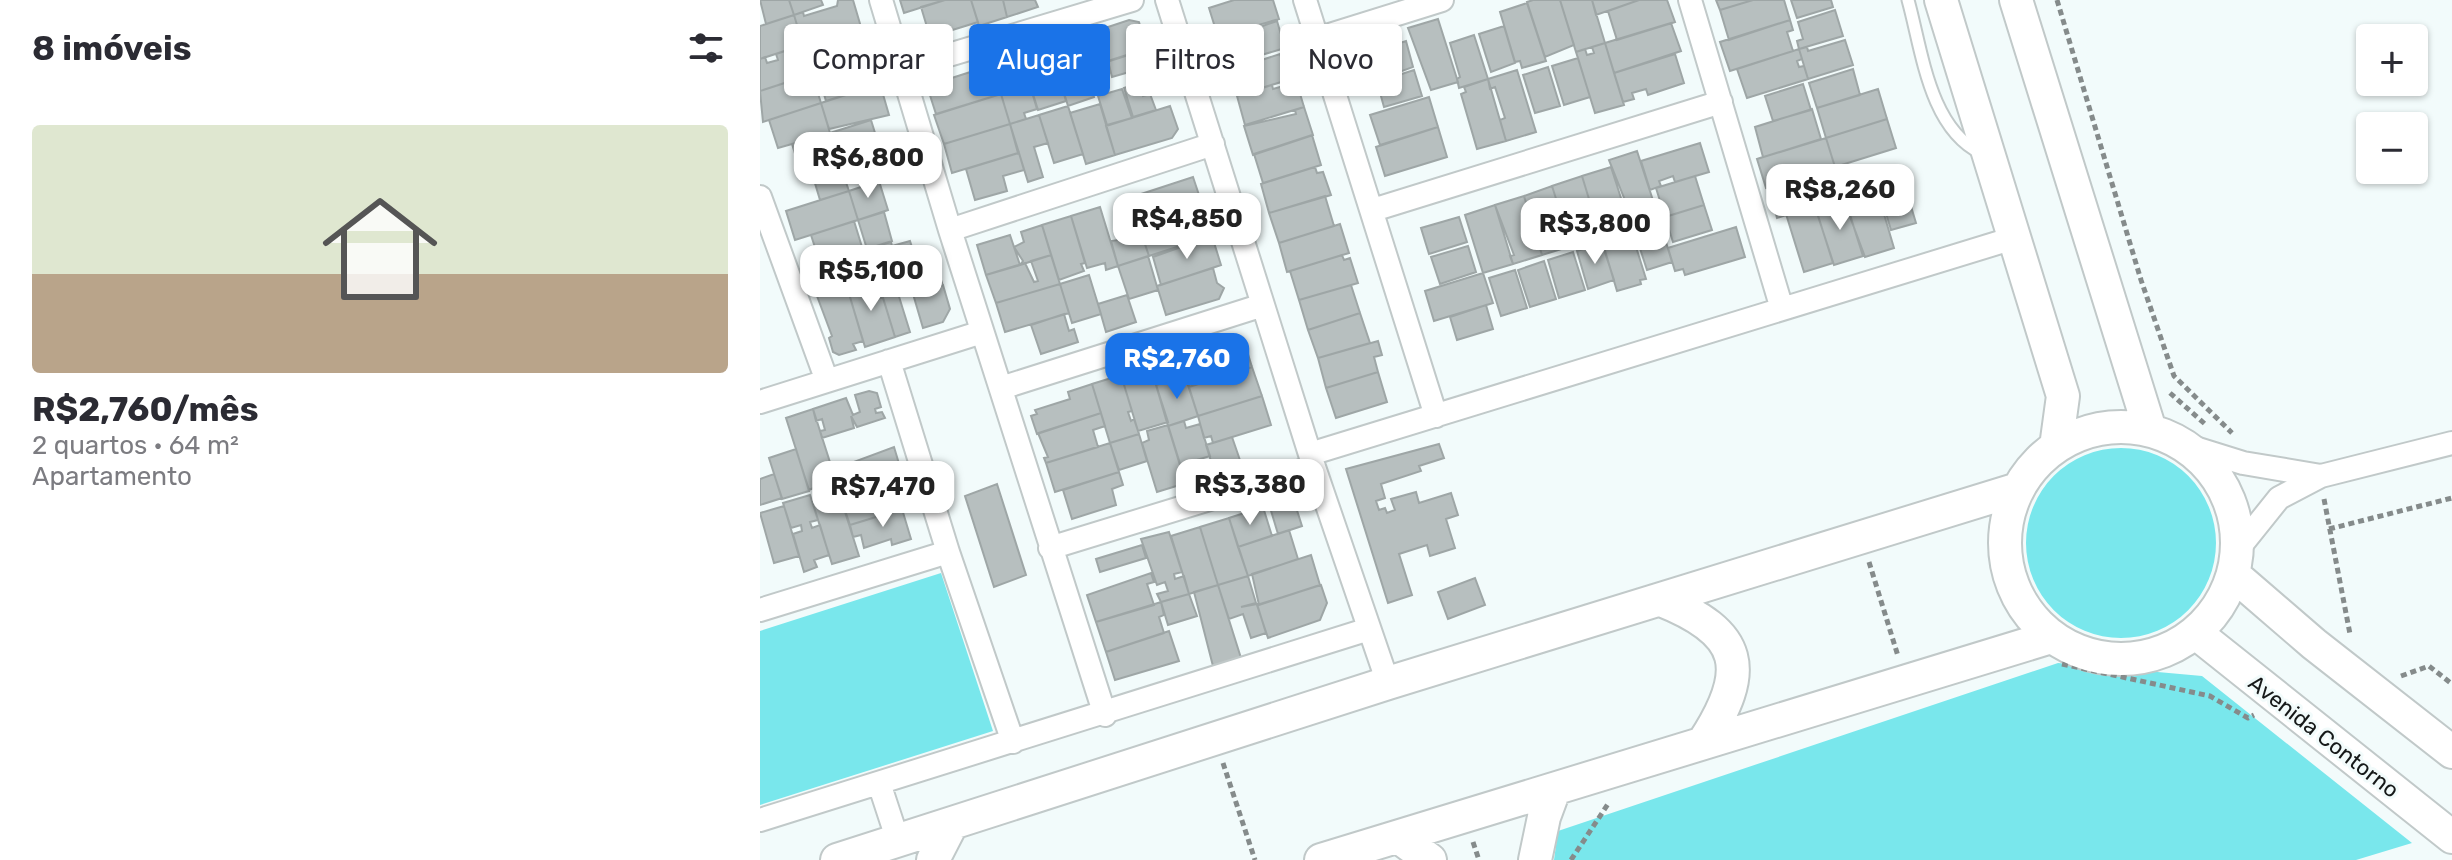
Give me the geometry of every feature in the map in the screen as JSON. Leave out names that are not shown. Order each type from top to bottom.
[{"type":"main road","points":[[1941,0],[2017,237],[2063,396],[2056,447]]},
{"type":"main road","points":[[2016,0],[2150,430]]},
{"type":"main road","points":[[1321,860],[1906,680],[2054,650],[2098,658],[2150,656],[2196,633],[2220,607],[2236,562],[2236,518],[2225,489],[2206,464],[2182,444],[2150,430],[2115,427],[2080,434],[2056,447],[2034,466],[2018,489],[2007,520],[2007,563],[2011,585],[2054,650]]},
{"type":"main road","points":[[837,860],[1388,683],[1661,600],[1860,534],[2018,489]]},
{"type":"main road","points":[[2236,562],[2314,644],[2445,741]]},
{"type":"main road","points":[[1661,600],[1697,614],[1720,633],[1731,653],[1733,682],[1726,709],[1703,743]]},
{"type":"main road","name":"Avenida Contorno","points":[[2196,633],[2281,704],[2452,837]]},
{"type":"main road","points":[[1535,860],[1544,817],[1554,790]]},
{"type":"main road","points":[[933,860],[951,825]]},
{"type":"main road","points":[[1400,838],[1430,860]]},
{"type":"street","points":[[881,0],[888,24]]},
{"type":"street","points":[[953,54],[1132,0]]},
{"type":"street","points":[[1167,0],[1312,460],[1388,683]]},
{"type":"street","points":[[1305,0],[1312,24]]},
{"type":"street","points":[[1365,24],[1442,0]]},
{"type":"street","points":[[1690,0],[1782,309]]},
{"type":"street","points":[[910,96],[1105,715]]},
{"type":"street","points":[[1336,96],[1436,416]]},
{"type":"street","points":[[1373,210],[1721,102]]},
{"type":"street","points":[[950,230],[1213,144]]},
{"type":"street","points":[[760,197],[827,381]]},
{"type":"street","points":[[1050,548],[1436,416],[2017,237]]},
{"type":"street","points":[[1001,388],[1263,305]]},
{"type":"street","points":[[760,402],[982,332]]},
{"type":"street","points":[[889,361],[948,552],[1013,742]]},
{"type":"street","points":[[2236,562],[2279,498],[2321,476],[2452,443]]},
{"type":"street","points":[[2182,444],[2242,454],[2321,476]]},
{"type":"street","points":[[760,610],[948,552]]},
{"type":"street","points":[[760,820],[1105,715],[1369,629]]},
{"type":"street","points":[[879,783],[898,841]]},
{"type":"lane","points":[[1908,0],[1932,87],[1949,127],[1968,147],[1992,158]]},
{"type":"path","points":[[2057,0],[2141,280],[2174,376],[2242,454]]},
{"type":"path","points":[[2163,380],[2169,392],[2213,431]]},
{"type":"path","points":[[2321,476],[2350,635]]},
{"type":"path","points":[[2329,529],[2452,498]]},
{"type":"path","points":[[1860,534],[1906,680]]},
{"type":"path","points":[[2054,650],[2210,696],[2248,718],[2281,704]]},
{"type":"path","points":[[2392,680],[2429,666],[2452,684]]},
{"type":"path","points":[[1216,739],[1255,860]]},
{"type":"path","points":[[1571,860],[1610,801]]},
{"type":"shaded area","points":[[2121,448],[2157,455],[2188,476],[2209,507],[2216,543],[2209,579],[2188,610],[2157,631],[2121,638],[2085,631],[2054,610],[2033,579],[2026,543],[2033,507],[2054,476],[2085,455]]},
{"type":"shaded area","points":[[941,573],[993,731],[760,805],[760,631]]},
{"type":"shaded area","points":[[2058,663],[2202,676],[2412,843],[2356,860],[1554,860],[1558,831]]},
{"type":"building","points":[[760,0],[789,0],[794,15],[766,24]]},
{"type":"building","points":[[789,0],[821,0],[823,5],[794,15]]},
{"type":"building","points":[[838,0],[853,0],[860,24],[797,24],[794,15],[803,12],[804,16],[837,6]]},
{"type":"building","points":[[900,0],[945,0],[904,13]]},
{"type":"building","points":[[945,0],[971,0],[978,22],[953,30],[953,24],[926,24],[921,7]]},
{"type":"building","points":[[971,0],[1003,0],[1007,17],[978,24]]},
{"type":"building","points":[[1003,0],[1035,0],[1038,7],[1007,17]]},
{"type":"building","points":[[1234,0],[1273,0],[1279,19],[1262,24],[1214,24],[1209,8]]},
{"type":"building","points":[[1560,0],[1574,45],[1545,57],[1527,2]]},
{"type":"building","points":[[1560,0],[1592,0],[1605,43],[1576,52]]},
{"type":"building","points":[[1592,0],[1639,0],[1596,15]]},
{"type":"building","points":[[1639,0],[1667,0],[1675,22],[1617,40],[1608,11]]},
{"type":"building","points":[[1716,0],[1753,0],[1720,10]]},
{"type":"building","points":[[1753,0],[1784,0],[1790,20],[1729,40],[1720,10]]},
{"type":"building","points":[[1791,0],[1831,0],[1833,7],[1797,18]]},
{"type":"building","points":[[1527,3],[1546,61],[1522,68],[1520,61],[1515,62],[1500,12]]},
{"type":"building","points":[[1835,10],[1843,36],[1799,49],[1797,41],[1803,39],[1798,22]]},
{"type":"building","points":[[794,15],[797,24],[784,24],[784,51],[760,59],[760,26]]},
{"type":"building","points":[[1438,19],[1458,82],[1431,90],[1408,28]]},
{"type":"building","points":[[1129,20],[1140,24],[1126,24],[1126,56],[1110,61],[1110,26]]},
{"type":"building","points":[[1790,20],[1793,30],[1787,32],[1793,51],[1730,71],[1720,42]]},
{"type":"building","points":[[1277,21],[1280,49],[1264,54],[1264,26]]},
{"type":"building","points":[[1671,23],[1681,51],[1614,73],[1605,43]]},
{"type":"building","points":[[1504,26],[1515,63],[1491,72],[1479,34]]},
{"type":"building","points":[[1474,35],[1488,79],[1459,88],[1457,79],[1460,77],[1450,43]]},
{"type":"building","points":[[1845,40],[1853,65],[1808,79],[1799,49],[1807,47],[1808,51]]},
{"type":"building","points":[[1406,41],[1413,67],[1402,71],[1402,42]]},
{"type":"building","points":[[1605,43],[1624,105],[1595,113],[1576,52],[1585,49],[1587,55],[1594,53],[1592,47]]},
{"type":"building","points":[[1799,49],[1802,59],[1797,61],[1799,67],[1804,66],[1808,79],[1747,98],[1737,69]]},
{"type":"building","points":[[784,51],[784,83],[760,91],[760,59],[765,57],[767,63],[778,60],[776,54]]},
{"type":"building","points":[[1280,54],[1280,82],[1264,87],[1264,59]]},
{"type":"building","points":[[1675,54],[1684,83],[1648,95],[1646,89],[1632,93],[1634,99],[1623,102],[1614,73]]},
{"type":"building","points":[[1126,55],[1126,73],[1112,77],[1110,60]]},
{"type":"building","points":[[1578,58],[1590,97],[1564,105],[1552,66]]},
{"type":"building","points":[[1548,67],[1560,106],[1535,113],[1523,75]]},
{"type":"building","points":[[1853,69],[1860,95],[1817,108],[1809,83]]},
{"type":"building","points":[[1414,70],[1422,96],[1384,107],[1381,96],[1402,96],[1402,74]]},
{"type":"building","points":[[1517,70],[1536,132],[1506,141],[1500,120],[1505,118],[1495,87],[1490,89],[1488,79]]},
{"type":"building","points":[[969,72],[969,96],[994,96],[936,114],[930,96],[953,96],[953,78]]},
{"type":"building","points":[[1488,79],[1506,141],[1477,149],[1461,94],[1466,92],[1464,87]]},
{"type":"building","points":[[784,83],[784,96],[819,96],[821,103],[763,122],[760,91]]},
{"type":"building","points":[[1803,84],[1811,110],[1773,121],[1765,96]]},
{"type":"building","points":[[1272,85],[1273,89],[1280,87],[1280,96],[1301,96],[1304,107],[1245,125],[1237,96],[1264,96],[1264,88]]},
{"type":"building","points":[[1122,89],[1132,118],[1107,125],[1098,96],[1110,96],[1110,92]]},
{"type":"building","points":[[1878,89],[1887,119],[1826,138],[1817,108]]},
{"type":"building","points":[[824,96],[842,96],[826,101]]},
{"type":"building","points":[[843,96],[883,96],[889,115],[829,129],[821,103]]},
{"type":"building","points":[[1002,96],[1033,96],[1037,109],[1024,113],[1026,119],[1010,124]]},
{"type":"building","points":[[1002,96],[1010,124],[944,144],[934,115]]},
{"type":"building","points":[[1034,96],[1065,96],[1066,101],[1038,110]]},
{"type":"building","points":[[1065,96],[1094,96],[1094,97],[1068,106]]},
{"type":"building","points":[[1126,96],[1151,96],[1156,110],[1133,117]]},
{"type":"building","points":[[1429,97],[1438,127],[1380,145],[1370,115]]},
{"type":"building","points":[[821,103],[830,133],[778,148],[769,120]]},
{"type":"building","points":[[1100,104],[1115,155],[1086,164],[1070,113]]},
{"type":"building","points":[[1068,106],[1083,154],[1054,163],[1039,115]]},
{"type":"building","points":[[1170,106],[1178,129],[1172,138],[1115,155],[1106,126]]},
{"type":"building","points":[[1304,107],[1313,135],[1253,155],[1244,126],[1296,114],[1295,110]]},
{"type":"building","points":[[1812,109],[1821,139],[1757,159],[1763,157],[1755,127]]},
{"type":"building","points":[[1039,115],[1048,143],[1034,147],[1043,177],[1028,182],[1010,124]]},
{"type":"building","points":[[1887,119],[1896,148],[1835,167],[1826,138]]},
{"type":"building","points":[[871,120],[880,149],[839,162],[830,133]]},
{"type":"building","points":[[1010,124],[1018,153],[952,173],[944,144]]},
{"type":"building","points":[[1438,127],[1447,157],[1385,176],[1376,147]]},
{"type":"building","points":[[830,133],[839,162],[801,173],[792,144]]},
{"type":"building","points":[[1312,135],[1321,165],[1263,183],[1254,154]]},
{"type":"building","points":[[1826,138],[1835,167],[1766,188],[1757,159]]},
{"type":"building","points":[[1700,143],[1709,172],[1675,182],[1673,176],[1659,181],[1661,186],[1650,190],[1641,161]]},
{"type":"building","points":[[1637,151],[1659,219],[1630,228],[1627,219],[1632,218],[1609,160]]},
{"type":"building","points":[[1019,153],[1024,170],[1003,176],[1007,191],[975,200],[966,169]]},
{"type":"building","points":[[839,162],[849,191],[820,200],[811,170]]},
{"type":"building","points":[[1315,167],[1317,173],[1323,172],[1331,195],[1269,213],[1261,184]]},
{"type":"building","points":[[1611,167],[1629,223],[1599,232],[1582,176]]},
{"type":"building","points":[[1835,167],[1844,196],[1777,218],[1769,187]]},
{"type":"building","points":[[1582,176],[1599,232],[1574,240],[1563,204],[1558,205],[1552,186]]},
{"type":"building","points":[[1695,176],[1704,205],[1665,217],[1656,188]]},
{"type":"building","points":[[1193,177],[1203,207],[1139,227],[1129,198]]},
{"type":"building","points":[[879,181],[888,210],[858,220],[849,191]]},
{"type":"building","points":[[1904,183],[1916,223],[1891,230],[1879,190]]},
{"type":"building","points":[[1552,186],[1571,246],[1542,255],[1524,196]]},
{"type":"building","points":[[1876,187],[1894,248],[1865,257],[1849,214],[1854,213],[1849,195]]},
{"type":"building","points":[[849,191],[858,220],[795,240],[786,211]]},
{"type":"building","points":[[1325,196],[1334,226],[1279,243],[1269,213]]},
{"type":"building","points":[[1524,196],[1542,255],[1513,264],[1510,256],[1514,255],[1495,205]]},
{"type":"building","points":[[1844,196],[1863,256],[1834,265],[1816,210],[1836,204],[1835,200]]},
{"type":"building","points":[[1131,203],[1149,256],[1118,266],[1111,241],[1126,239],[1117,208]]},
{"type":"building","points":[[1495,205],[1513,264],[1483,273],[1465,215]]},
{"type":"building","points":[[1704,205],[1712,230],[1673,242],[1665,217]]},
{"type":"building","points":[[1815,206],[1833,263],[1804,272],[1786,214]]},
{"type":"building","points":[[1100,207],[1118,266],[1106,270],[1105,263],[1087,268],[1071,216]]},
{"type":"building","points":[[1199,209],[1208,237],[1149,256],[1139,227]]},
{"type":"building","points":[[884,212],[892,241],[867,249],[858,220]]},
{"type":"building","points":[[1071,216],[1085,263],[1081,264],[1084,271],[1059,280],[1042,225]]},
{"type":"building","points":[[1459,217],[1467,242],[1429,254],[1421,228]]},
{"type":"building","points":[[1659,219],[1672,262],[1647,270],[1635,233],[1650,228],[1648,222]]},
{"type":"building","points":[[854,221],[862,247],[819,260],[811,235]]},
{"type":"building","points":[[1340,224],[1349,253],[1287,272],[1279,243]]},
{"type":"building","points":[[1042,225],[1051,255],[1020,265],[1023,261],[1014,247],[1024,242],[1021,232]]},
{"type":"building","points":[[1736,227],[1745,257],[1685,275],[1683,269],[1675,271],[1668,248]]},
{"type":"building","points":[[1632,234],[1646,279],[1640,280],[1641,284],[1617,291],[1603,244]]},
{"type":"building","points":[[1010,235],[1020,265],[986,275],[977,245]]},
{"type":"building","points":[[1212,236],[1221,265],[1161,285],[1153,257]]},
{"type":"building","points":[[910,241],[918,266],[877,278],[867,249],[891,242],[892,246]]},
{"type":"building","points":[[1602,243],[1614,280],[1588,289],[1577,251]]},
{"type":"building","points":[[1468,246],[1476,272],[1440,284],[1431,257]]},
{"type":"building","points":[[867,249],[877,278],[817,296],[806,269],[846,256],[847,260]]},
{"type":"building","points":[[1573,252],[1585,290],[1559,298],[1548,260]]},
{"type":"building","points":[[1051,255],[1060,284],[996,303],[986,275],[1025,263],[1034,282],[1038,281],[1031,261]]},
{"type":"building","points":[[1342,255],[1344,260],[1350,258],[1358,283],[1299,300],[1290,271]]},
{"type":"building","points":[[1148,256],[1158,290],[1129,299],[1118,266]]},
{"type":"building","points":[[935,261],[942,283],[912,290],[906,270]]},
{"type":"building","points":[[1544,261],[1556,299],[1530,307],[1518,270]]},
{"type":"building","points":[[1213,268],[1217,283],[1224,288],[1219,299],[1166,315],[1157,286]]},
{"type":"building","points":[[1515,270],[1527,308],[1501,316],[1489,278]]},
{"type":"building","points":[[1483,273],[1493,303],[1434,321],[1425,291]]},
{"type":"building","points":[[892,274],[910,332],[895,337],[877,278]]},
{"type":"building","points":[[1089,275],[1101,314],[1072,323],[1060,284]]},
{"type":"building","points":[[877,278],[881,293],[876,298],[883,298],[895,337],[865,347],[847,287]]},
{"type":"building","points":[[1060,284],[1069,313],[1005,332],[996,303]]},
{"type":"building","points":[[943,285],[950,309],[943,322],[923,328],[913,294]]},
{"type":"building","points":[[1351,285],[1360,313],[1308,330],[1299,300]]},
{"type":"building","points":[[847,287],[863,341],[853,344],[856,350],[839,355],[833,352],[829,338],[832,336],[817,296]]},
{"type":"building","points":[[1127,295],[1136,322],[1106,332],[1098,304]]},
{"type":"building","points":[[1486,305],[1493,329],[1457,340],[1450,317]]},
{"type":"building","points":[[1360,313],[1370,343],[1318,358],[1308,330]]},
{"type":"building","points":[[1064,314],[1069,331],[1074,329],[1078,342],[1041,354],[1031,325]]},
{"type":"building","points":[[1243,338],[1252,367],[1189,387],[1180,357]]},
{"type":"building","points":[[1378,341],[1382,355],[1374,357],[1378,372],[1326,388],[1318,358]]},
{"type":"building","points":[[1150,366],[1168,422],[1138,431],[1121,375]]},
{"type":"building","points":[[1252,367],[1262,396],[1198,416],[1189,387]]},
{"type":"building","points":[[1378,372],[1387,402],[1336,418],[1326,388]]},
{"type":"building","points":[[1121,375],[1132,411],[1128,412],[1139,434],[1110,443],[1092,384]]},
{"type":"building","points":[[1185,376],[1198,416],[1168,426],[1156,385]]},
{"type":"building","points":[[1092,384],[1101,413],[1037,434],[1031,416],[1037,414],[1035,410],[1070,399],[1068,392]]},
{"type":"building","points":[[869,391],[877,393],[881,407],[875,409],[876,413],[882,412],[885,418],[857,427],[851,416],[854,428],[822,438],[820,431],[825,430],[822,419],[816,421],[813,409],[846,398],[853,415],[860,412],[855,395]]},
{"type":"building","points":[[1262,396],[1271,425],[1213,443],[1211,436],[1204,438],[1198,416]]},
{"type":"building","points":[[813,409],[835,478],[809,490],[786,418]]},
{"type":"building","points":[[1101,413],[1105,426],[1093,430],[1098,447],[1046,463],[1044,458],[1048,457],[1038,433]]},
{"type":"building","points":[[1184,421],[1186,428],[1200,424],[1210,456],[1180,465],[1168,426]]},
{"type":"building","points":[[1168,425],[1186,483],[1157,492],[1142,443],[1149,440],[1147,431]]},
{"type":"building","points":[[1139,434],[1147,461],[1119,470],[1110,443]]},
{"type":"building","points":[[1232,437],[1242,466],[1215,474],[1206,445]]},
{"type":"building","points":[[1110,443],[1119,472],[1055,492],[1046,463]]},
{"type":"building","points":[[1439,444],[1444,458],[1419,466],[1421,471],[1381,484],[1385,498],[1376,501],[1379,510],[1385,508],[1387,513],[1395,510],[1391,499],[1416,492],[1419,503],[1451,493],[1458,515],[1446,519],[1455,548],[1430,556],[1427,545],[1399,554],[1412,595],[1388,603],[1346,469]]},
{"type":"building","points":[[894,447],[903,477],[840,496],[832,470]]},
{"type":"building","points":[[796,449],[809,491],[782,499],[769,458]]},
{"type":"building","points":[[1119,472],[1123,485],[1112,489],[1116,505],[1072,519],[1063,490]]},
{"type":"building","points":[[774,474],[782,498],[760,505],[760,479]]},
{"type":"building","points":[[997,484],[1026,575],[994,587],[965,496]]},
{"type":"building","points":[[876,486],[880,501],[898,496],[902,509],[850,525],[840,496]]},
{"type":"building","points":[[810,495],[818,520],[810,522],[812,528],[820,525],[829,555],[814,560],[817,567],[804,572],[793,534],[802,531],[801,525],[791,528],[783,503]]},
{"type":"building","points":[[840,496],[859,556],[832,564],[813,504]]},
{"type":"building","points":[[1287,499],[1294,501],[1302,526],[1278,534],[1269,504]]},
{"type":"building","points":[[784,506],[799,556],[774,563],[760,513]]},
{"type":"building","points":[[1263,507],[1272,536],[1238,547],[1229,518]]},
{"type":"building","points":[[902,509],[911,539],[892,545],[891,539],[864,548],[861,535],[853,537],[850,525]]},
{"type":"building","points":[[1229,518],[1248,576],[1218,585],[1200,527]]},
{"type":"building","points":[[1200,527],[1218,585],[1189,594],[1171,536]]},
{"type":"building","points":[[1289,530],[1298,559],[1248,576],[1238,547]]},
{"type":"building","points":[[1169,532],[1182,572],[1174,574],[1175,579],[1184,576],[1189,594],[1161,602],[1157,594],[1168,591],[1165,582],[1157,585],[1141,539]]},
{"type":"building","points":[[1142,545],[1146,558],[1100,572],[1096,559]]},
{"type":"building","points":[[1311,555],[1320,585],[1259,605],[1252,574]]},
{"type":"building","points":[[1151,573],[1154,582],[1147,584],[1154,605],[1096,622],[1087,595]]},
{"type":"building","points":[[1248,576],[1256,603],[1241,607],[1257,604],[1266,633],[1251,638],[1243,614],[1229,619],[1218,585]]},
{"type":"building","points":[[1475,578],[1485,605],[1448,619],[1438,592]]},
{"type":"building","points":[[1218,585],[1241,658],[1213,666],[1194,592]]},
{"type":"building","points":[[1321,585],[1327,603],[1320,620],[1268,638],[1257,605]]},
{"type":"building","points":[[1189,594],[1197,616],[1168,625],[1161,602]]},
{"type":"building","points":[[1161,602],[1164,615],[1159,617],[1164,633],[1106,652],[1096,622]]},
{"type":"building","points":[[1169,631],[1179,661],[1115,680],[1106,652]]}]
